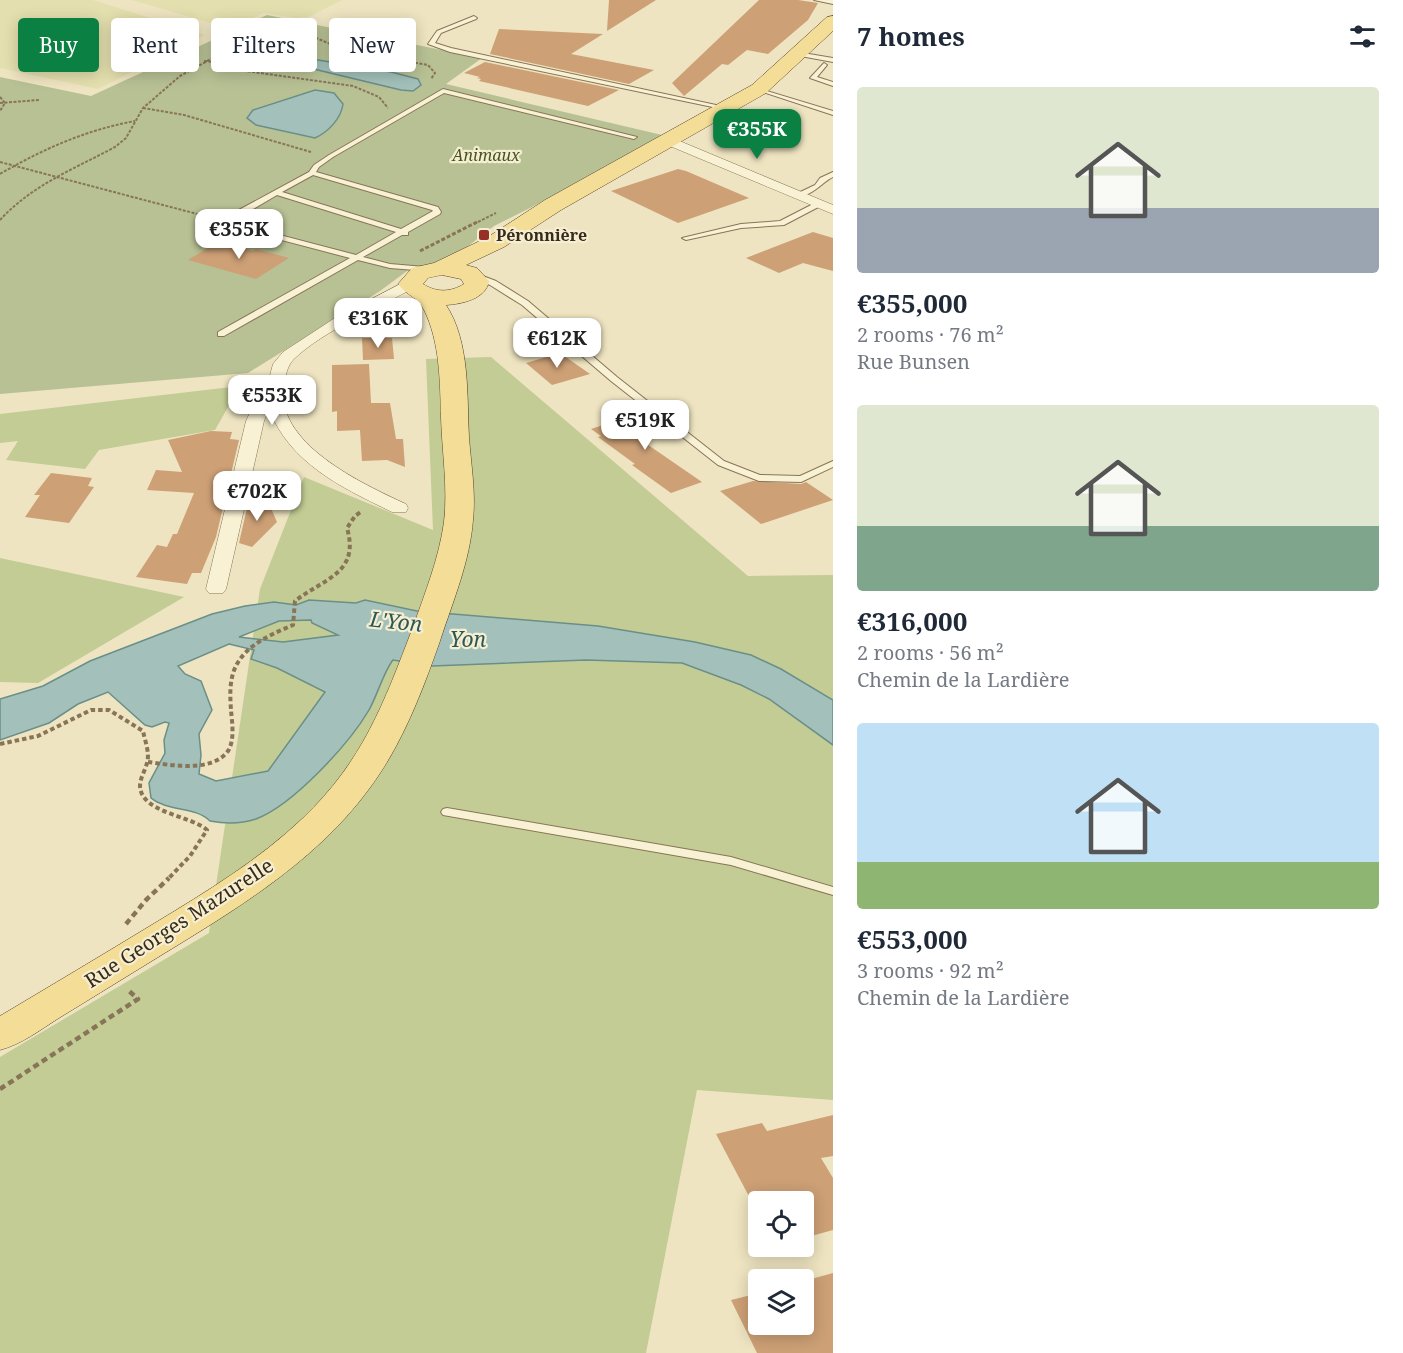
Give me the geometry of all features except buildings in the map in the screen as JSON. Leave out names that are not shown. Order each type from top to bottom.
[{"type":"main road","points":[[424,281],[496,242],[553,205],[759,89],[833,21]]},
{"type":"main road","points":[[447,333],[454,305],[496,242]]},
{"type":"main road","points":[[424,281],[440,297],[468,284]]},
{"type":"main road","points":[[424,281],[447,333]]},
{"type":"main road","name":"Rue Georges Mazurelle","points":[[0,1035],[230,894],[279,859],[316,827],[357,781],[401,702],[438,600],[457,534],[460,485],[447,333]]},
{"type":"street","points":[[670,141],[826,207]]},
{"type":"street","points":[[399,508],[331,472],[307,455],[278,413],[273,396],[281,364],[294,350],[383,299],[424,281]]},
{"type":"street","points":[[216,589],[255,420],[264,402],[273,396]]},
{"type":"lane","points":[[817,0],[833,2]]},
{"type":"lane","points":[[474,18],[439,32],[431,44],[450,50],[728,108]]},
{"type":"lane","points":[[797,54],[833,60]]},
{"type":"lane","points":[[824,65],[813,78],[833,84]]},
{"type":"lane","points":[[759,89],[833,112]]},
{"type":"lane","points":[[424,281],[390,266],[235,225],[233,221],[240,213],[312,173],[316,166],[331,156],[443,91],[634,137]]},
{"type":"lane","points":[[221,334],[405,233],[438,212],[435,209],[312,173]]},
{"type":"lane","points":[[798,195],[818,186],[822,179],[833,174]]},
{"type":"lane","points":[[277,193],[405,233]]},
{"type":"lane","points":[[686,238],[741,226],[781,223],[826,207]]},
{"type":"lane","points":[[390,266],[424,281]]},
{"type":"lane","points":[[468,284],[510,293]]},
{"type":"lane","points":[[468,284],[510,293],[525,303],[614,379],[722,462],[759,478],[801,479],[833,464]]},
{"type":"lane","points":[[447,812],[731,861],[833,891]]},
{"type":"path","points":[[0,220],[21,198],[53,177],[115,147],[126,138],[143,108],[180,76],[204,61],[278,28],[307,34],[349,52],[428,65],[435,74],[427,87],[443,91]]},
{"type":"path","points":[[204,61],[222,63],[246,71],[353,86],[379,97],[388,108]]},
{"type":"path","points":[[0,97],[5,103]]},
{"type":"path","points":[[0,103],[39,100]]},
{"type":"path","points":[[0,111],[5,103]]},
{"type":"path","points":[[143,108],[184,115],[312,152]]},
{"type":"path","points":[[0,174],[89,130],[135,121]]},
{"type":"path","points":[[0,162],[235,225]]},
{"type":"path","points":[[148,762],[207,765],[222,759],[232,743],[232,675],[245,654],[265,636],[293,625],[295,601],[311,588],[331,578],[350,560],[352,548],[347,528],[355,516],[380,499]]},
{"type":"path","points":[[0,744],[38,736],[91,710],[109,710],[143,731],[148,762],[139,783],[146,802],[154,807],[195,819],[207,830],[196,848],[177,870],[131,915],[120,934],[113,967],[138,999],[0,1089]]},
{"type":"shaded area","points":[[0,0],[93,0],[151,18],[111,18],[111,72],[132,72],[98,89],[19,72],[99,72],[99,18],[18,18],[18,72],[0,68]]},
{"type":"shaded area","points":[[132,0],[342,0],[309,17],[297,18],[263,13],[253,18],[211,18],[211,23]]},
{"type":"green space","points":[[267,15],[282,18],[260,18]]},
{"type":"green space","name":"Animaux","points":[[317,25],[329,27],[329,72],[416,72],[416,45],[482,58],[446,84],[662,135],[494,226],[454,257],[407,271],[380,291],[248,373],[0,394],[0,77],[91,96],[143,72],[199,72],[199,46],[211,41],[211,72],[317,72]]},
{"type":"green space","points":[[491,357],[748,576],[833,575],[833,1100],[697,1090],[646,1353],[0,1353],[0,1057],[209,933],[260,589],[304,477],[433,530],[426,359]]},
{"type":"green space","points":[[240,386],[215,430],[99,450],[85,469],[6,460],[18,441],[0,443],[0,414]]},
{"type":"green space","points":[[0,558],[184,597],[38,683],[0,682]]},
{"type":"water","points":[[317,60],[329,62],[329,72],[391,72],[418,79],[421,85],[413,91],[317,70]]},
{"type":"water","points":[[315,90],[334,93],[343,104],[340,115],[333,124],[315,138],[256,125],[247,118],[253,110]]},
{"type":"water","points":[[309,600],[356,603],[365,600],[417,611],[598,626],[695,642],[751,655],[781,669],[833,700],[833,745],[769,699],[741,685],[682,663],[586,660],[432,666],[393,660],[369,710],[334,756],[286,801],[271,812],[245,822],[210,821],[197,813],[165,805],[151,798],[149,783],[165,753],[164,740],[169,723],[165,722],[152,727],[145,725],[108,692],[78,704],[49,723],[0,740],[0,699],[43,686],[90,661],[212,614],[274,602],[296,605]],"holes":[[[311,620],[312,623],[338,635],[283,642],[239,637],[279,621]],[[229,644],[254,650],[251,659],[277,668],[325,692],[268,771],[216,781],[199,774],[201,755],[199,734],[212,710],[201,681],[185,674],[178,666]]]},
{"type":"place","name":"Péronnière","points":[[484,235]]},
{"type":"water label","name":"L'Yon","points":[[396,622]]},
{"type":"water label","name":"Yon","points":[[468,640]]}]
